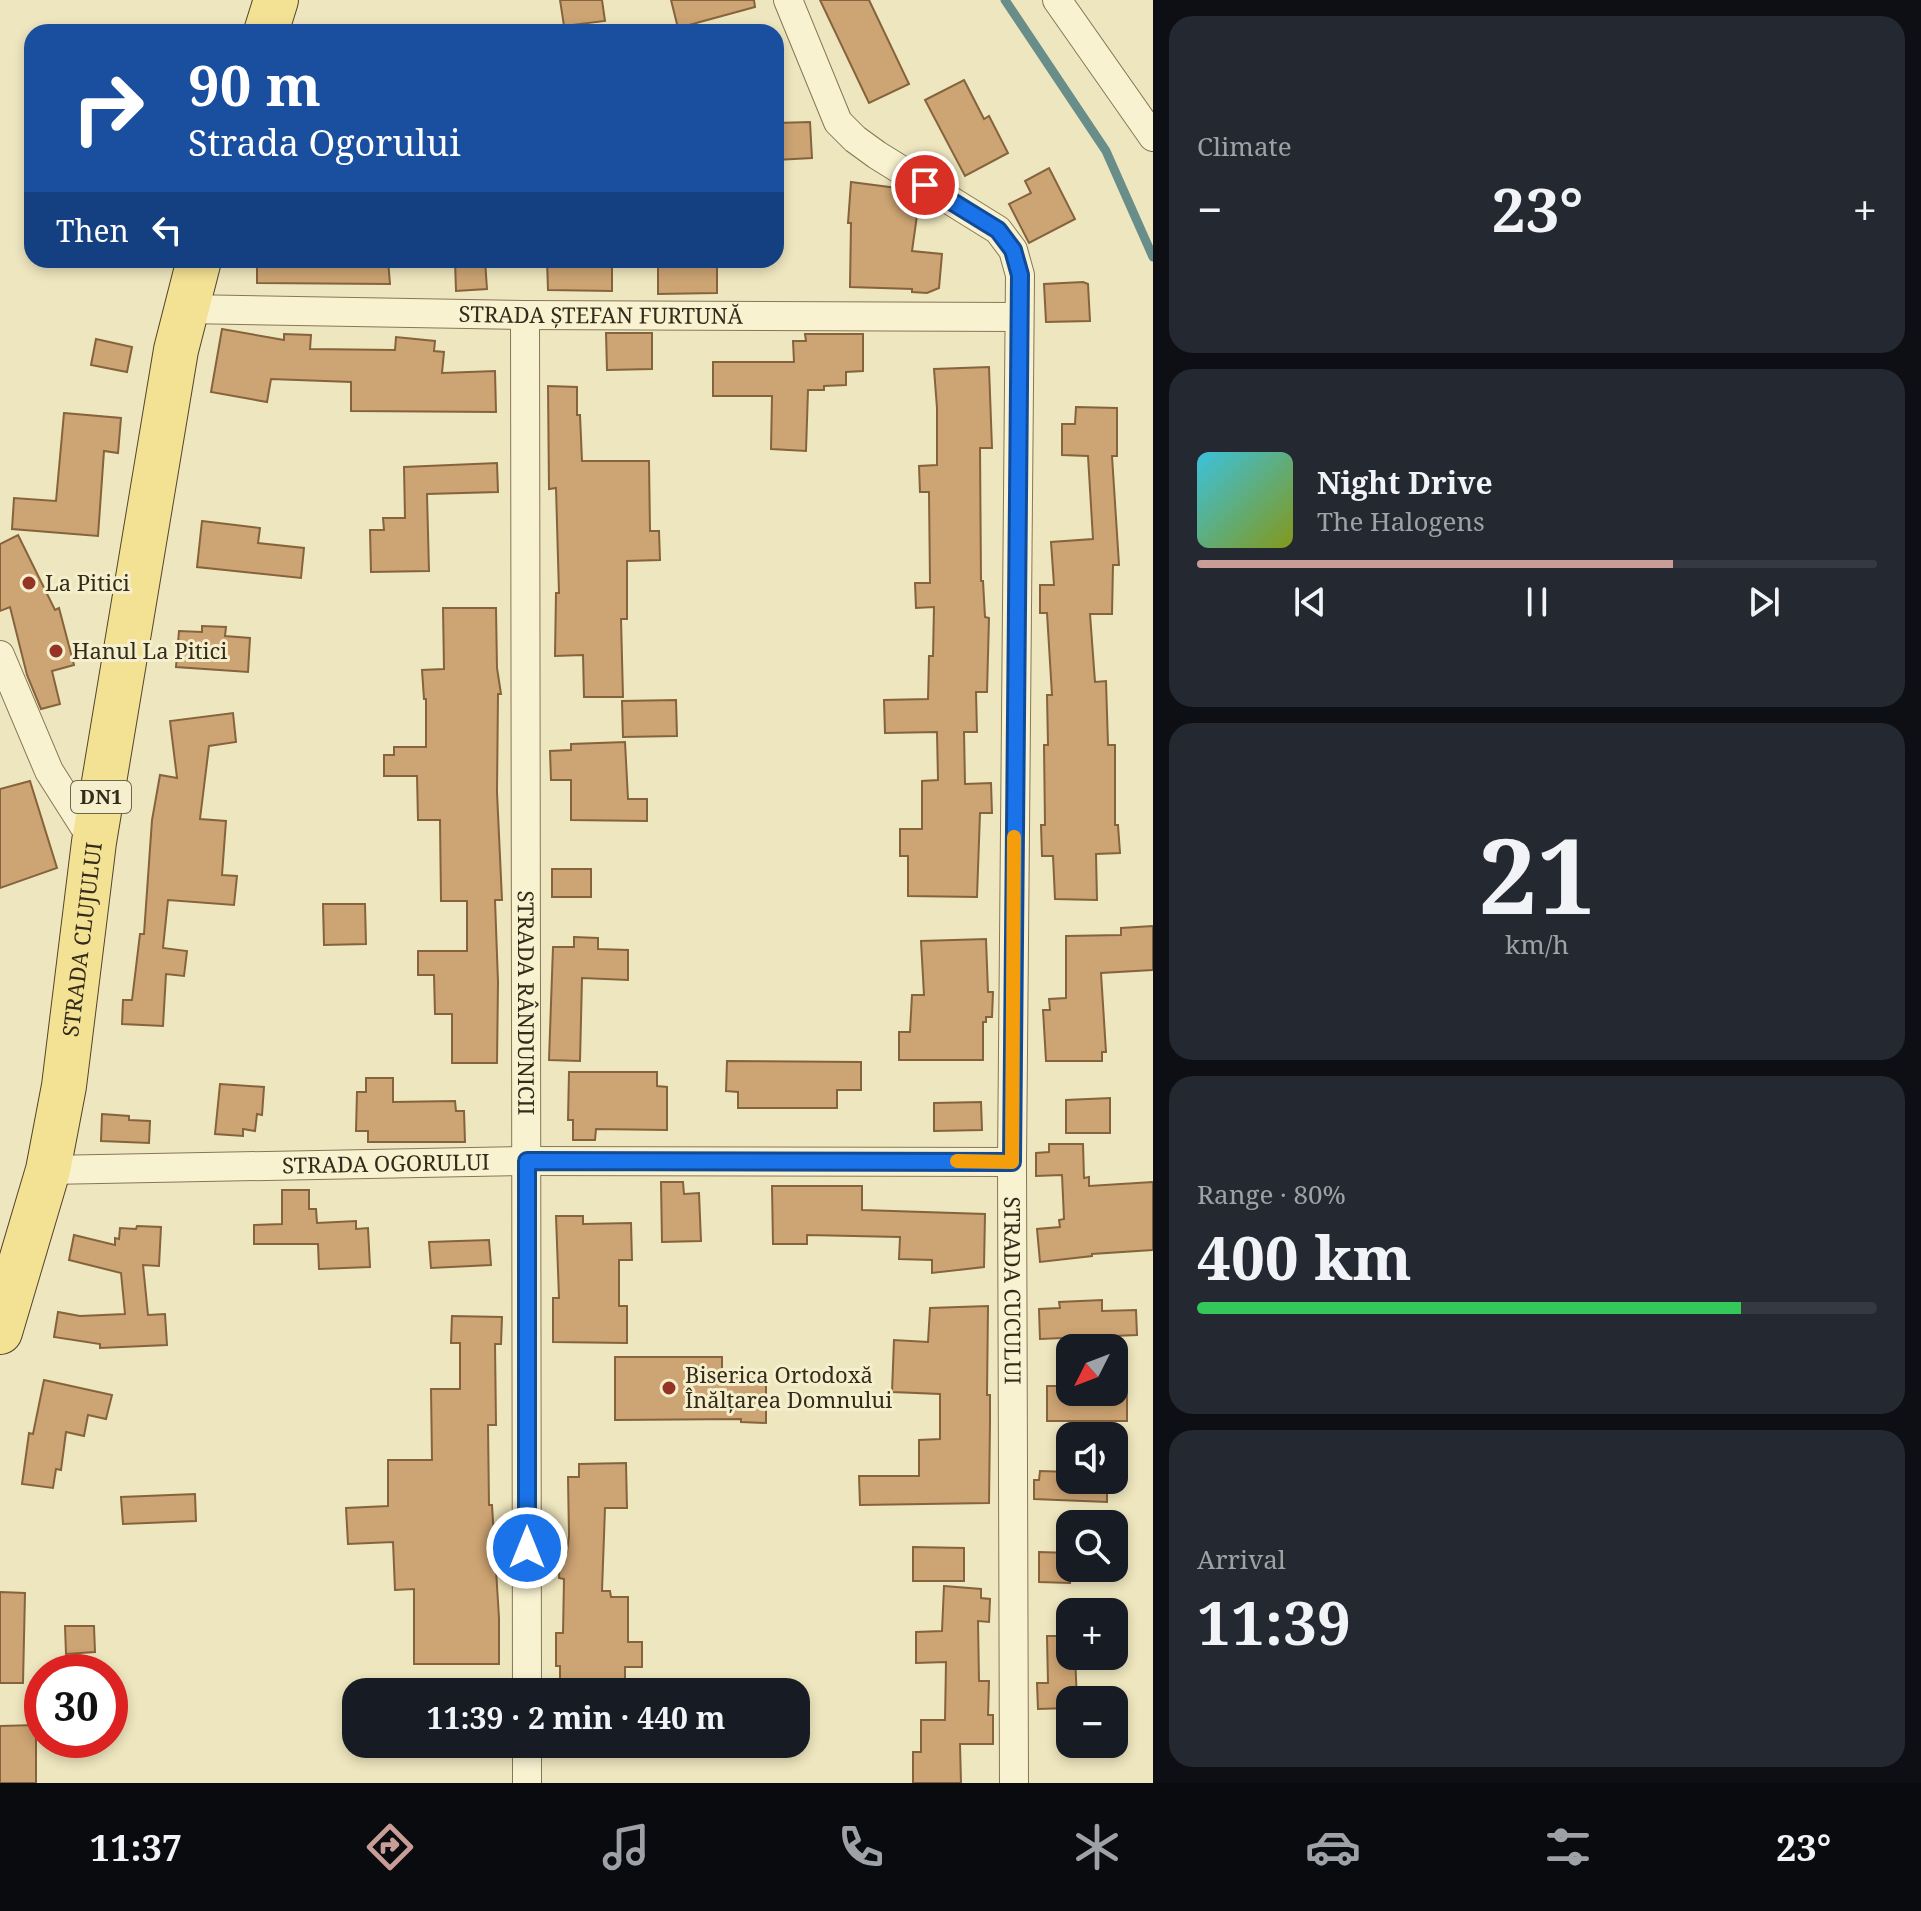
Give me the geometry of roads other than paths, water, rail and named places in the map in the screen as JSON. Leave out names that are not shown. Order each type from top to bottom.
[{"type":"main road","points":[[268,24],[276,0]]},
{"type":"main road","name":"STRADA CLUJULUI","points":[[0,1332],[48,1170],[64,1086],[94,842],[185,309],[197,268]]},
{"type":"street","name":"STRADA CUCULUI","points":[[788,0],[838,122],[877,155],[998,230],[1013,250],[1020,275],[1012,1162],[1014,1783]]},
{"type":"street","points":[[1057,0],[1153,137]]},
{"type":"street","name":"STRADA ȘTEFAN FURTUNĂ","points":[[185,309],[525,315],[1018,317]]},
{"type":"street","name":"STRADA RÂNDUNICII","points":[[525,315],[527,1678]]},
{"type":"street","points":[[0,655],[49,771],[94,842]]},
{"type":"street","name":"STRADA OGORULUI","points":[[48,1170],[527,1161],[1012,1162]]},
{"type":"street","points":[[527,1758],[527,1783]]},
{"type":"waterway","points":[[1005,0],[1106,151],[1153,257]]},
{"type":"place","name":"La Pitici","points":[[29,583]]},
{"type":"place","name":"Hanul La Pitici","points":[[56,651]]},
{"type":"place","name":"Biserica Ortodoxă Înălțarea Domnului","points":[[669,1388]]}]
